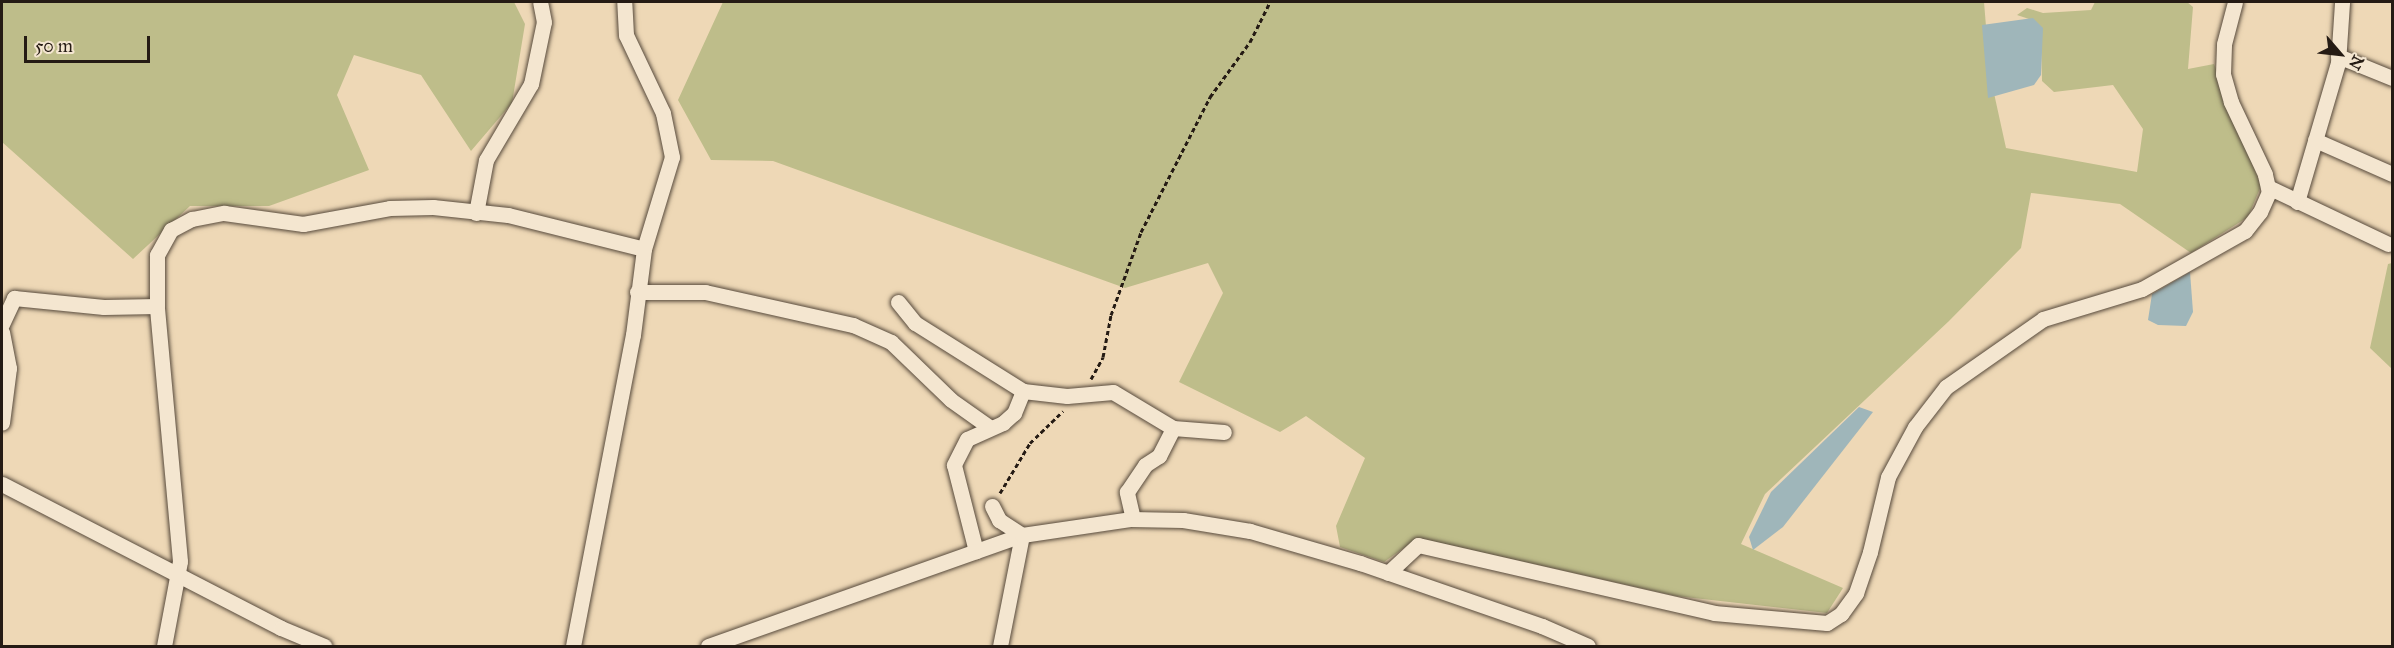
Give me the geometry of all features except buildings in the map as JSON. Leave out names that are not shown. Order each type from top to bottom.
[{"type":"street","points":[[476,213],[486,160],[531,84],[544,22],[540,2]]},
{"type":"street","points":[[573,646],[633,335],[644,249],[672,157],[663,113],[626,35],[624,2]]},
{"type":"street","points":[[1388,573],[1418,545],[1714,613],[1827,623],[1841,614],[1856,593],[1888,477],[1915,427],[1946,387],[2043,319],[2142,289],[2245,231],[2260,212],[2268,187],[2223,74],[2224,44],[2235,2]]},
{"type":"street","points":[[2297,202],[2338,56],[2342,2]]},
{"type":"street","points":[[2338,56],[2392,78]]},
{"type":"street","points":[[2315,140],[2392,174]]},
{"type":"street","points":[[2268,187],[2388,244]]},
{"type":"street","points":[[164,646],[178,576],[179,548],[157,306],[157,255],[171,230],[192,219],[246,213],[303,224],[390,208],[508,215],[644,249]]},
{"type":"street","points":[[637,292],[705,292],[853,326],[891,342],[951,400],[988,427]]},
{"type":"street","points":[[2,324],[14,298],[104,308],[157,306]]},
{"type":"street","points":[[898,302],[915,323],[991,368],[1023,391],[1067,396],[1113,392],[1173,428],[1224,432]]},
{"type":"street","points":[[2,332],[9,368],[2,423]]},
{"type":"street","points":[[976,551],[954,465],[968,439],[988,427],[1003,423],[1014,413],[1023,391]]},
{"type":"street","points":[[1133,519],[1127,492],[1140,471],[1159,456],[1173,428]]},
{"type":"street","points":[[2,484],[178,576],[324,646]]},
{"type":"street","points":[[992,506],[999,520],[1022,535]]},
{"type":"street","points":[[708,646],[1022,535],[1133,519],[1183,520],[1250,531],[1388,573],[1542,626],[1588,646]]},
{"type":"street","points":[[1000,646],[1022,535]]},
{"type":"path","points":[[1090,381],[1102,357],[1111,315],[1140,232],[1210,97],[1250,42],[1270,2]]},
{"type":"path","points":[[992,506],[1030,443],[1070,405]]},
{"type":"shaded area","points":[[2,2],[514,2],[525,24],[512,103],[471,151],[421,75],[354,55],[337,95],[369,170],[269,206],[190,206],[133,259],[2,142]]},
{"type":"shaded area","points":[[723,2],[1984,2],[1990,75],[2006,148],[2137,172],[2143,129],[2113,85],[2054,92],[2042,81],[2041,29],[2032,20],[2017,15],[2027,8],[2043,13],[2091,10],[2095,2],[2187,2],[2193,7],[2188,69],[2214,64],[2261,186],[2248,217],[2191,253],[2120,204],[2031,193],[2021,248],[1949,321],[1765,494],[1741,544],[1843,588],[1827,613],[1676,596],[1418,538],[1384,562],[1340,547],[1336,526],[1365,458],[1306,416],[1280,432],[1179,382],[1223,293],[1208,263],[1125,288],[773,161],[711,160],[678,100]]},
{"type":"shaded area","points":[[2392,263],[2392,369],[2370,348],[2388,264]]},
{"type":"water","points":[[2033,18],[2043,28],[2041,75],[2034,85],[1988,98],[1982,25]]},
{"type":"water","points":[[2190,272],[2193,312],[2186,326],[2158,325],[2148,320],[2152,294]]},
{"type":"water","points":[[1859,407],[1873,412],[1783,527],[1753,550],[1749,537],[1771,492]]}]
